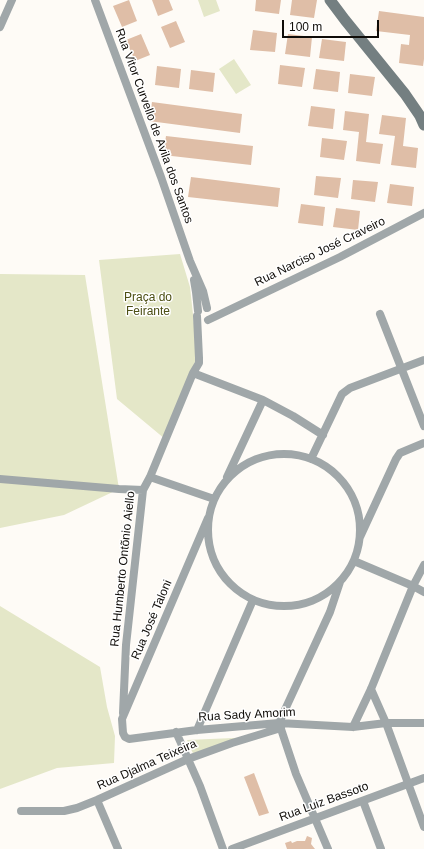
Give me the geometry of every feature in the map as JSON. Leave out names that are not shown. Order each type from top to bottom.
[{"type":"main road","points":[[330,0],[405,94],[420,116],[424,125]]},
{"type":"main road","points":[[339,0],[379,54],[411,91],[424,113]]},
{"type":"street","points":[[0,27],[12,0]]},
{"type":"street","name":"Rua Vitor Curvello de Avila dos Santos","points":[[95,0],[161,177],[190,261],[203,291],[208,309]]},
{"type":"street","name":"Rua Narciso José Craveiro","points":[[207,321],[340,257],[424,213]]},
{"type":"street","name":"Rua Vitor Curvello de Avila dos Santos","points":[[190,261],[196,292],[197,314]]},
{"type":"street","points":[[198,337],[197,314],[200,309],[203,307],[217,311],[226,311]]},
{"type":"street","points":[[198,337],[211,317],[211,313],[208,309]]},
{"type":"street","points":[[197,314],[199,319],[202,321],[207,321]]},
{"type":"street","points":[[380,314],[424,426]]},
{"type":"street","name":"Rua Humberto Ontõnio Aiello","points":[[122,720],[126,645],[143,490],[150,477],[193,373],[199,363],[198,337]]},
{"type":"street","points":[[311,459],[342,394],[350,388],[424,360]]},
{"type":"street","points":[[193,373],[263,400],[293,416],[323,435]]},
{"type":"street","points":[[263,400],[224,482],[214,499],[208,518],[208,543],[216,567],[232,586],[253,600],[276,606],[300,605],[322,596],[341,581]]},
{"type":"street","points":[[328,849],[296,774],[280,725],[330,612],[341,581],[354,561],[360,538],[400,453],[424,443]]},
{"type":"street","points":[[224,482],[238,469],[255,460],[274,455],[293,455],[311,459],[333,472],[349,490],[358,513],[360,538]]},
{"type":"street","points":[[150,477],[214,499]]},
{"type":"street","points":[[0,479],[143,490]]},
{"type":"street","name":"Rua José Taloni","points":[[123,734],[122,720],[208,518]]},
{"type":"street","points":[[354,561],[424,592]]},
{"type":"street","points":[[353,727],[371,689],[413,586],[424,565]]},
{"type":"street","points":[[197,730],[253,600]]},
{"type":"street","points":[[371,689],[386,723],[424,827]]},
{"type":"street","name":"Rua Sady Amorim","points":[[123,734],[129,740],[176,732],[280,725],[353,727],[386,723],[424,723]]},
{"type":"street","name":"Rua Djalma Teixeira","points":[[21,812],[64,811],[77,808],[188,759],[280,725]]},
{"type":"street","points":[[176,732],[200,786],[223,849]]},
{"type":"street","name":"Rua Luiz Bassoto","points":[[232,849],[424,778]]},
{"type":"street","points":[[97,800],[118,849]]},
{"type":"street","points":[[363,801],[381,849]]},
{"type":"green space","points":[[198,0],[216,0],[220,11],[204,17]]},
{"type":"green space","points":[[234,59],[251,85],[236,94],[219,69]]},
{"type":"green space","name":"Praça do Feirante","points":[[180,254],[190,287],[195,333],[195,362],[165,439],[117,399],[99,260]]},
{"type":"green space","points":[[0,274],[85,275],[119,489],[64,515],[0,528]]},
{"type":"green space","points":[[0,606],[100,667],[107,707],[115,736],[114,763],[57,768],[0,789]]},
{"type":"green space","points":[[256,737],[195,758],[187,740]]},
{"type":"building","points":[[129,0],[137,21],[122,27],[113,6]]},
{"type":"building","points":[[152,0],[169,0],[173,10],[158,16]]},
{"type":"building","points":[[256,0],[281,0],[279,14],[255,11]]},
{"type":"building","points":[[292,0],[317,0],[314,18],[290,15]]},
{"type":"building","points":[[379,11],[424,17],[423,66],[399,63],[401,44],[409,45],[410,35],[376,31]]},
{"type":"building","points":[[176,21],[185,42],[170,48],[161,27]]},
{"type":"building","points":[[253,30],[277,33],[275,52],[250,50]]},
{"type":"building","points":[[141,34],[150,55],[135,61],[126,40]]},
{"type":"building","points":[[288,34],[312,37],[310,57],[285,54]]},
{"type":"building","points":[[322,39],[346,42],[344,61],[319,58]]},
{"type":"building","points":[[280,65],[305,68],[302,87],[278,84]]},
{"type":"building","points":[[157,66],[181,69],[179,88],[155,85]]},
{"type":"building","points":[[316,69],[340,72],[338,92],[313,89]]},
{"type":"building","points":[[191,70],[215,73],[213,92],[189,89]]},
{"type":"building","points":[[350,74],[375,77],[372,96],[348,93]]},
{"type":"building","points":[[152,102],[242,114],[240,133],[149,121]]},
{"type":"building","points":[[311,106],[335,109],[333,129],[308,126]]},
{"type":"building","points":[[345,111],[369,114],[366,142],[383,144],[380,164],[356,161],[359,132],[343,130]]},
{"type":"building","points":[[382,115],[406,118],[403,146],[418,148],[416,168],[391,165],[395,136],[379,134]]},
{"type":"building","points":[[166,136],[253,146],[251,165],[163,155]]},
{"type":"building","points":[[322,138],[347,141],[344,160],[320,157]]},
{"type":"building","points":[[316,176],[341,178],[338,198],[314,195]]},
{"type":"building","points":[[191,177],[280,188],[278,207],[188,197]]},
{"type":"building","points":[[353,180],[378,182],[375,202],[351,199]]},
{"type":"building","points":[[390,184],[414,187],[412,206],[387,203]]},
{"type":"building","points":[[301,204],[325,207],[323,226],[298,223]]},
{"type":"building","points":[[336,208],[360,211],[358,230],[333,227]]},
{"type":"building","points":[[254,773],[269,813],[259,816],[244,777]]},
{"type":"building","points":[[307,836],[312,838],[311,844],[315,849],[287,849],[285,843],[291,841],[292,843],[297,841],[305,841]]}]
